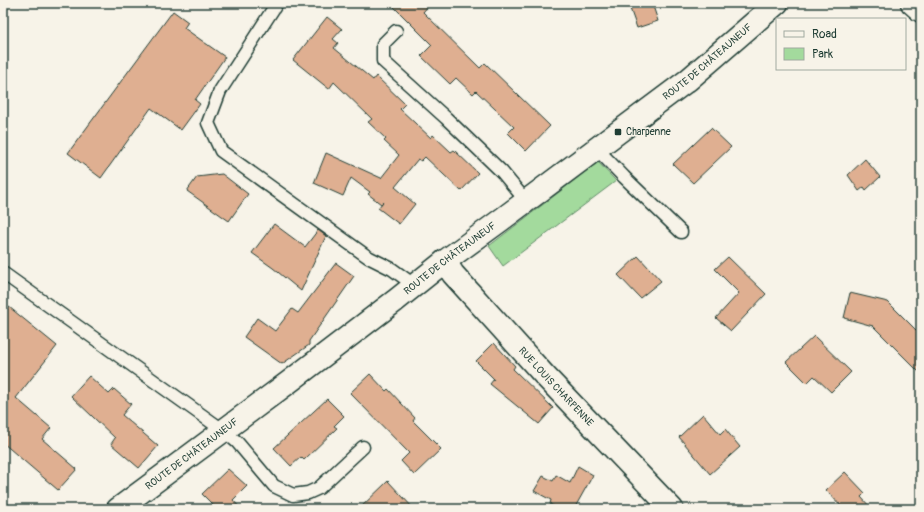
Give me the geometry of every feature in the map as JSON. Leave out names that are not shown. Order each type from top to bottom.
[{"type":"main road","name":"ROUTE DE CHÂTEAUNEUF","points":[[118,509],[224,431],[445,261],[688,80],[777,3]]},
{"type":"main road","points":[[912,3],[921,11]]},
{"type":"main road","name":"RUE LOUIS CHARPENNE","points":[[445,261],[453,274],[546,377],[672,509]]},
{"type":"lane","points":[[277,3],[220,91],[208,123],[221,151],[368,256],[392,269],[414,285]]},
{"type":"lane","points":[[396,31],[383,44],[383,61],[446,118],[502,172],[526,201]]},
{"type":"lane","points":[[596,148],[681,232]]},
{"type":"lane","points":[[3,273],[224,431],[237,442],[274,486],[293,495],[308,493],[319,488],[363,447]]},
{"type":"green space","points":[[598,162],[616,181],[503,266],[489,246]]},
{"type":"building","points":[[390,3],[431,3],[423,12],[480,68],[485,63],[550,126],[526,151],[508,133],[514,127],[476,91],[473,94],[456,78],[450,84],[421,56],[432,45]]},
{"type":"building","points":[[628,3],[652,3],[658,21],[637,28]]},
{"type":"building","points":[[173,11],[188,22],[184,28],[225,57],[195,100],[200,104],[181,130],[151,108],[101,178],[68,153]]},
{"type":"building","points":[[327,17],[342,29],[333,39],[338,43],[334,48],[373,80],[376,76],[405,104],[400,109],[431,138],[433,135],[451,152],[454,150],[478,173],[461,191],[425,157],[421,161],[418,159],[395,187],[415,204],[399,224],[378,208],[383,202],[381,204],[368,194],[370,192],[351,178],[343,196],[314,183],[326,153],[381,178],[399,155],[384,141],[386,139],[368,122],[372,119],[334,82],[329,89],[293,60]]},
{"type":"building","points":[[711,128],[731,147],[693,183],[673,164]]},
{"type":"building","points":[[865,159],[880,177],[866,190],[864,187],[859,191],[848,175]]},
{"type":"building","points":[[222,174],[248,194],[229,221],[187,191],[197,177]]},
{"type":"building","points":[[274,224],[305,247],[318,230],[326,236],[301,291],[252,253]]},
{"type":"building","points":[[638,256],[661,281],[640,298],[618,275]]},
{"type":"building","points":[[728,257],[766,294],[731,331],[716,318],[739,293],[715,269]]},
{"type":"building","points":[[336,263],[354,276],[309,341],[309,345],[282,364],[244,337],[257,318],[275,331],[292,309],[298,313]]},
{"type":"building","points":[[850,293],[888,302],[921,335],[921,374],[873,326],[844,318]]},
{"type":"building","points":[[3,302],[57,346],[16,398],[51,428],[42,439],[77,469],[58,490],[3,443]]},
{"type":"building","points":[[814,336],[851,372],[831,392],[814,376],[807,383],[786,362]]},
{"type":"building","points":[[494,343],[515,366],[513,369],[553,408],[539,424],[490,384],[494,379],[476,361]]},
{"type":"building","points":[[370,374],[386,391],[388,389],[415,418],[413,421],[441,449],[414,475],[401,461],[409,453],[350,393]]},
{"type":"building","points":[[89,376],[109,394],[114,389],[131,404],[122,415],[158,446],[139,468],[111,444],[115,438],[71,396]]},
{"type":"building","points":[[327,399],[344,416],[334,426],[337,428],[304,460],[301,457],[291,466],[274,448]]},
{"type":"building","points":[[703,414],[720,434],[725,429],[740,447],[710,474],[679,437]]},
{"type":"building","points":[[578,466],[593,475],[574,509],[556,509],[557,508],[550,504],[551,500],[534,491],[543,476],[553,481],[556,475],[570,483]]},
{"type":"building","points":[[228,469],[247,486],[233,500],[241,509],[217,509],[202,494]]},
{"type":"building","points":[[845,472],[865,493],[861,497],[872,509],[844,509],[826,490]]},
{"type":"building","points":[[388,481],[414,509],[359,509]]},
{"type":"place","name":"Charpenne","points":[[618,132]]}]
